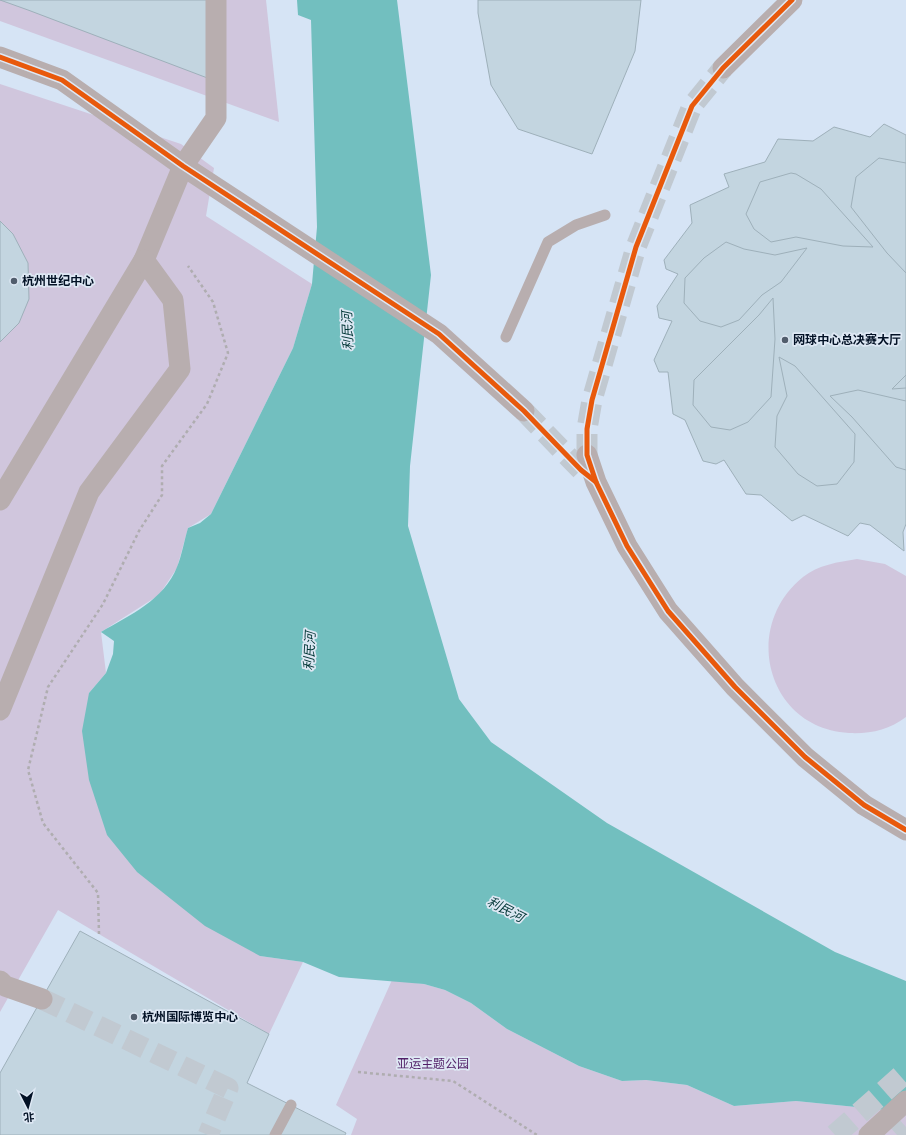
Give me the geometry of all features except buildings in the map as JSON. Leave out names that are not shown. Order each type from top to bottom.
[{"type":"street","points":[[0,500],[144,260],[183,166],[216,118],[216,0]]},
{"type":"street","points":[[723,68],[792,0]]},
{"type":"street","points":[[0,57],[62,80],[183,166],[439,334],[524,411]]},
{"type":"street","points":[[0,710],[89,492],[180,369],[173,300],[144,260]]},
{"type":"street","points":[[588,469],[627,546],[668,611],[730,681],[805,756],[864,805],[906,830]]},
{"type":"street","points":[[0,981],[5,986],[42,999]]},
{"type":"street","points":[[869,1135],[906,1101]]},
{"type":"lane","points":[[506,337],[548,242],[576,225],[604,215]]},
{"type":"lane","points":[[275,1135],[291,1105]]},
{"type":"path","points":[[99,934],[98,893],[43,823],[28,770],[48,687],[103,604],[140,531],[162,495],[162,466],[207,404],[228,353],[213,302],[188,266]]},
{"type":"path","points":[[358,1072],[453,1081],[537,1135]]},
{"type":"shaded area","points":[[0,0],[906,0],[906,1135],[0,1135]]},
{"type":"green space","points":[[0,0],[266,0],[279,122],[0,21]]},
{"type":"green space","name":"杭州世纪中心","points":[[0,84],[181,144],[214,168],[206,216],[312,284],[293,348],[211,514],[188,528],[177,568],[159,595],[101,632],[106,673],[89,693],[260,956],[303,962],[269,1034],[58,910],[0,1012]]},
{"type":"green space","points":[[857,559],[885,564],[906,576],[906,717],[893,725],[872,732],[849,733],[821,727],[799,714],[782,695],[772,673],[769,648],[772,622],[784,598],[803,577],[822,567]]},
{"type":"green space","name":"亚运主题公园","points":[[392,980],[424,984],[445,990],[471,1003],[507,1029],[579,1066],[622,1081],[646,1080],[687,1085],[734,1106],[796,1101],[906,1112],[906,1135],[351,1135],[357,1119],[336,1105]]},
{"type":"water","name":"利民河","points":[[297,0],[397,0],[431,275],[410,466],[408,526],[459,699],[491,742],[607,823],[835,952],[906,981],[906,1112],[796,1101],[734,1106],[687,1085],[646,1080],[622,1081],[579,1066],[507,1029],[471,1003],[445,990],[424,984],[339,977],[303,962],[260,956],[205,926],[137,872],[107,835],[89,780],[82,731],[89,693],[106,673],[113,654],[114,641],[101,632],[145,606],[164,589],[177,567],[188,528],[200,523],[211,514],[293,348],[312,284],[317,227],[311,20],[298,15]]},
{"type":"tunnel","points":[[587,455],[587,429],[592,400],[636,247],[692,106],[723,68]]},
{"type":"tunnel","points":[[524,411],[581,470]]},
{"type":"tunnel","points":[[42,999],[228,1088],[208,1135]]},
{"type":"tunnel","points":[[835,1135],[906,1072]]},
{"type":"tunnel","points":[[897,1135],[906,1127]]},
{"type":"cycle path","points":[[792,0],[723,68],[692,106],[636,247],[592,400],[587,429],[587,455],[596,482],[627,546],[668,611],[735,687],[805,757],[864,805],[906,830]]},
{"type":"cycle path","points":[[0,57],[62,80],[183,166],[439,334],[524,411],[581,470],[596,482]]},
{"type":"place","name":"杭州世纪中心","points":[[14,281]]},
{"type":"place","name":"网球中心总决赛大厅","points":[[785,340]]},
{"type":"place","name":"杭州国际博览中心","points":[[134,1017]]}]
